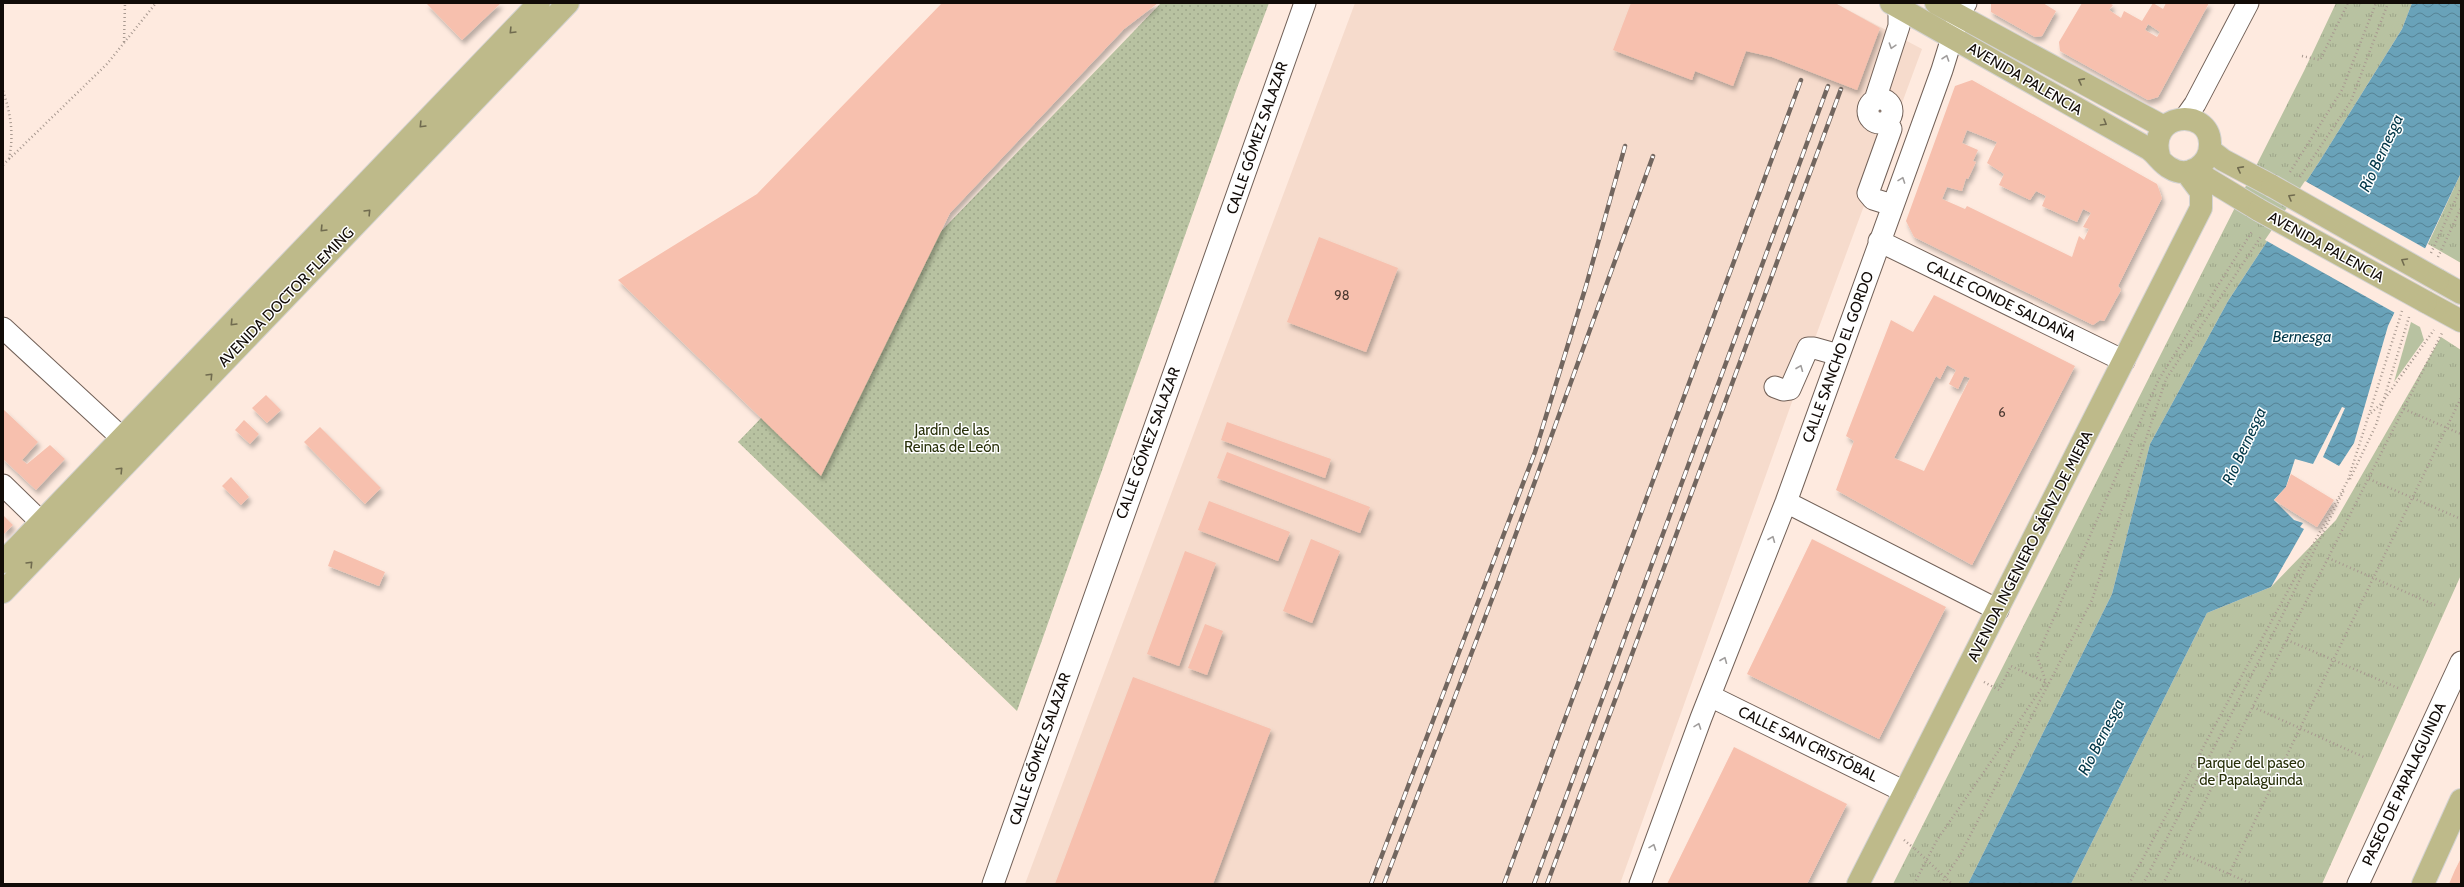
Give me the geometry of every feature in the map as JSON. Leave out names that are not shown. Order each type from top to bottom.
[{"type":"main road","name":"AVENIDA DOCTOR FLEMING","points":[[3,592],[568,3]]},
{"type":"main road","name":"AVENIDA PALENCIA","points":[[1936,3],[1963,9],[2164,126]]},
{"type":"main road","name":"AVENIDA DOCTOR FLEMING","points":[[3,562],[534,5]]},
{"type":"main road","name":"AVENIDA PALENCIA","points":[[1895,5],[2159,156],[2170,168],[2190,171],[2238,197],[2258,217],[2452,326]]},
{"type":"main road","points":[[2159,156],[2157,141],[2164,126],[2177,119],[2185,118],[2201,125],[2210,141],[2210,150],[2204,162],[2190,171],[2201,192],[2201,208],[2238,197]]},
{"type":"main road","name":"AVENIDA PALENCIA","points":[[2210,150],[2223,160],[2279,182],[2461,293]]},
{"type":"main road","name":"AVENIDA INGENIERO SÁENZ DE MIERA","points":[[1858,884],[2201,208]]},
{"type":"main road","points":[[2423,884],[2461,800]]},
{"type":"street","name":"CALLE GÓMEZ SALAZAR","points":[[993,884],[1304,3]]},
{"type":"street","points":[[2185,118],[2195,104],[2248,3]]},
{"type":"street","points":[[1892,205],[1873,199],[1868,193],[1891,129],[1887,121],[1876,122],[1870,117],[1869,105],[1875,100],[1899,26],[1895,5]]},
{"type":"street","name":"CALLE SANCHO EL GORDO","points":[[1640,884],[1710,696],[1786,502],[1963,9]]},
{"type":"street","name":"CALLE CONDE SALDAÑA","points":[[1879,241],[2124,361]]},
{"type":"street","points":[[3,328],[122,438]]},
{"type":"street","points":[[1775,387],[1783,390],[1790,389],[1808,348],[1814,348],[1839,355]]},
{"type":"street","points":[[3,485],[41,522]]},
{"type":"street","points":[[1786,502],[1998,610]]},
{"type":"street","name":"PASEO DE PAPALAGUINDA","points":[[2358,884],[2461,662]]},
{"type":"street","name":"CALLE SAN CRISTÓBAL","points":[[1710,696],[1905,792]]},
{"type":"path","points":[[124,42],[125,3]]},
{"type":"path","points":[[3,165],[107,64],[156,3]]},
{"type":"path","points":[[2302,56],[2320,60],[2348,3]]},
{"type":"path","points":[[2279,182],[2342,90],[2376,3]]},
{"type":"path","points":[[2298,181],[2351,101],[2388,3]]},
{"type":"path","points":[[3,91],[8,106],[13,140],[9,159]]},
{"type":"path","points":[[2430,254],[2461,188]]},
{"type":"path","points":[[2438,258],[2461,208]]},
{"type":"path","points":[[2046,682],[2037,656],[2159,379],[2258,217]]},
{"type":"path","points":[[1941,884],[1960,855],[2092,600],[2166,379],[2263,234]]},
{"type":"path","points":[[2143,884],[2276,628],[2376,425],[2380,404],[2405,325],[2419,307]]},
{"type":"path","points":[[2129,884],[2348,480],[2370,413],[2397,321],[2404,308]]},
{"type":"path","points":[[2370,413],[2380,404],[2437,326]]},
{"type":"path","points":[[2163,884],[2404,409],[2452,326]]},
{"type":"path","points":[[2229,874],[2461,398]]},
{"type":"path","points":[[2404,409],[2461,434]]},
{"type":"path","points":[[2369,479],[2461,519]]},
{"type":"path","points":[[2328,558],[2435,605]]},
{"type":"path","points":[[2287,640],[2398,688]]},
{"type":"path","points":[[1984,682],[1999,690],[2011,666],[2046,682]]},
{"type":"path","points":[[1914,884],[1937,840],[2046,682]]},
{"type":"path","points":[[2253,707],[2366,758]]},
{"type":"path","points":[[1904,840],[1952,884]]},
{"type":"path","points":[[2179,852],[2252,884]]},
{"type":"shaded area","points":[[1355,3],[1835,3],[1922,49],[1808,357],[1620,884],[1025,884]]},
{"type":"green space","name":"Jardín de las Reinas de León","points":[[1161,3],[1269,3],[1237,88],[1017,711],[738,442]]},
{"type":"green space","points":[[2336,3],[2412,3],[2402,29],[2321,159],[2228,301],[2150,444],[2112,594],[1968,884],[1893,884],[2304,71]]},
{"type":"green space","points":[[2461,173],[2461,263],[2428,244]]},
{"type":"green space","points":[[2411,322],[2420,327],[2424,340],[2394,382]]},
{"type":"green space","name":"Parque del paseo de Papalaguinda","points":[[2441,337],[2461,350],[2461,575],[2322,884],[2071,884],[2207,613],[2271,587],[2336,520]]},
{"type":"water","name":"Bernesga","points":[[2412,3],[2461,3],[2461,173],[2388,326],[2354,443],[2339,466],[2323,457],[2345,408],[2342,407],[2313,464],[2295,459],[2286,487],[2274,500],[2294,520],[2303,523],[2300,527],[2304,529],[2271,587],[2207,613],[2071,884],[1968,884],[2112,594],[2150,444],[2228,301],[2321,159],[2402,29]]},
{"type":"pier","points":[[2305,181],[2428,250],[2397,314],[2265,240]]},
{"type":"building","points":[[426,3],[501,3],[462,40]]},
{"type":"building","points":[[942,3],[1158,3],[1124,29],[950,213],[821,476],[618,280],[757,194]]},
{"type":"building","points":[[1631,3],[1835,3],[1880,28],[1857,90],[1772,57],[1746,51],[1733,86],[1695,71],[1692,80],[1613,50]]},
{"type":"building","points":[[1991,3],[2043,3],[2056,11],[2042,36],[2035,37],[1991,12]]},
{"type":"building","points":[[2082,3],[2109,3],[2113,5],[2109,10],[2121,18],[2124,11],[2142,21],[2153,3],[2163,9],[2166,3],[2209,3],[2158,97],[2148,100],[2060,51],[2059,42]],"holes":[[[2148,24],[2160,32],[2157,37],[2145,30]]]},
{"type":"building","points":[[1972,80],[2157,184],[2162,198],[2118,286],[2121,290],[2104,321],[2100,320],[2093,325],[1914,237],[1906,221],[1955,86]],"holes":[[[1967,130],[1997,142],[1987,163],[2004,174],[1999,185],[2030,200],[2036,191],[2046,196],[2042,206],[2077,222],[2083,209],[2091,213],[2083,227],[2089,229],[2084,240],[2079,236],[2072,257],[1967,206],[1965,209],[1942,199],[1947,187],[1962,191],[1966,178],[1968,179],[1976,162],[1973,161],[1978,150],[1962,143]]]},
{"type":"building","points":[[1319,237],[1398,268],[1366,352],[1287,322]]},
{"type":"building","points":[[1934,295],[2075,366],[1972,565],[1836,490],[1854,441],[1846,436],[1891,320],[1913,332]],"holes":[[[1947,365],[1956,370],[1949,384],[1958,389],[1964,376],[1970,378],[1924,471],[1894,458],[1936,376],[1940,379]]]},
{"type":"building","points":[[266,395],[281,410],[267,423],[252,408]]},
{"type":"building","points":[[3,409],[38,442],[22,460],[27,464],[50,445],[65,459],[36,490],[3,459]]},
{"type":"building","points":[[244,420],[259,434],[250,444],[235,430]]},
{"type":"building","points":[[1227,422],[1331,459],[1325,478],[1221,440]]},
{"type":"building","points":[[320,427],[381,488],[365,504],[304,442]]},
{"type":"building","points":[[1227,452],[1370,507],[1360,533],[1217,478]]},
{"type":"building","points":[[2291,474],[2334,500],[2317,527],[2274,500],[2286,487]]},
{"type":"building","points":[[231,477],[249,497],[241,505],[222,486]]},
{"type":"building","points":[[1209,501],[1290,532],[1278,561],[1198,530]]},
{"type":"building","points":[[3,515],[13,525],[3,535]]},
{"type":"building","points":[[1311,539],[1340,551],[1312,623],[1283,611]]},
{"type":"building","points":[[1812,539],[1946,607],[1879,739],[1747,674]]},
{"type":"building","points":[[334,550],[385,572],[379,586],[328,566]]},
{"type":"building","points":[[1185,551],[1216,563],[1179,666],[1147,654]]},
{"type":"building","points":[[1205,624],[1223,631],[1207,675],[1188,668]]},
{"type":"building","points":[[1133,677],[1271,729],[1213,884],[1055,884]]},
{"type":"building","points":[[1734,747],[1847,804],[1807,884],[1667,884]]},
{"type":"building","points":[[2461,858],[2461,884],[2449,884],[2455,870]]},
{"type":"railway","points":[[1504,884],[1801,80]]},
{"type":"railway","points":[[1534,884],[1828,86]]},
{"type":"railway","points":[[1547,884],[1841,89]]},
{"type":"railway","points":[[1371,884],[1535,452],[1586,286],[1625,146]]},
{"type":"railway","points":[[1384,884],[1497,586],[1653,156]]},
{"type":"water label","name":"Río Bernesga","points":[[2381,153]]},
{"type":"water label","name":"Río Bernesga","points":[[2244,446]]},
{"type":"water label","name":"Río Bernesga","points":[[2101,737]]}]
